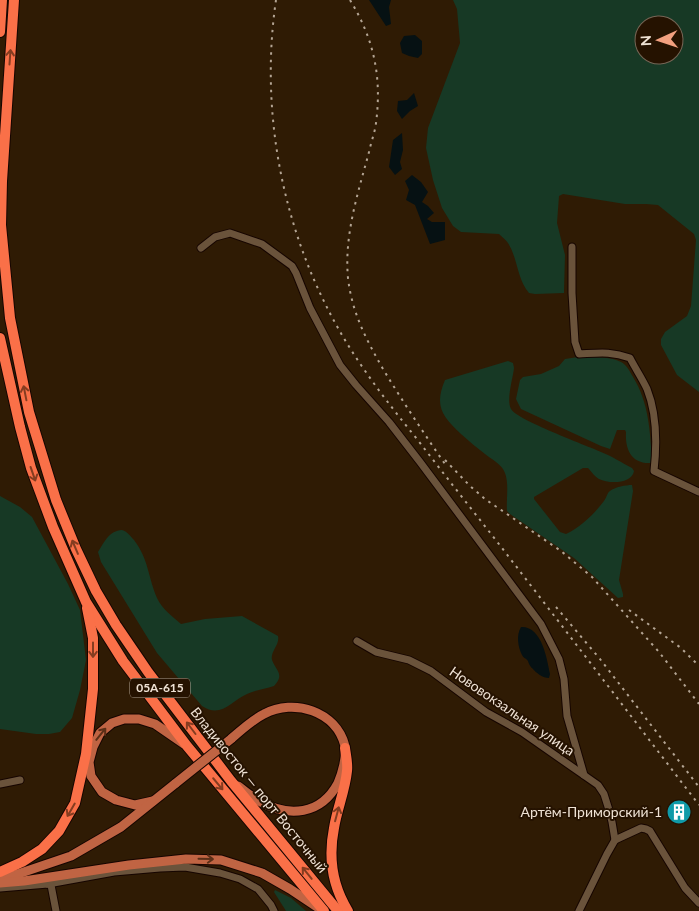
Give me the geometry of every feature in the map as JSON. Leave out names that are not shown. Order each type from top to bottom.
[{"type":"highway","points":[[0,32],[2,0]]},
{"type":"highway","name":"Владивосток — порт Восточный","points":[[14,0],[2,181],[1,225],[10,318],[29,412],[56,500],[96,591],[116,625],[148,672],[231,781],[338,911]]},
{"type":"highway","name":"Владивосток — порт Восточный","points":[[0,338],[31,468],[51,521],[86,602],[123,661],[187,746],[323,911]]},
{"type":"highway","points":[[0,872],[22,862],[42,849],[59,831],[75,803],[86,754],[92,689],[93,638],[86,602]]},
{"type":"highway","points":[[346,748],[348,770],[334,828],[331,854],[332,872],[342,901],[348,911]]},
{"type":"main road","points":[[0,878],[15,875],[71,856],[121,827],[254,720],[276,709],[299,707],[312,710],[331,723],[341,736],[346,748],[343,770],[334,789],[325,801],[314,807],[296,812],[282,810],[260,802],[231,781]]},
{"type":"main road","points":[[153,801],[134,805],[116,800],[102,792],[92,776],[89,762],[93,747],[100,733],[112,723],[124,719],[139,719],[155,724],[187,746]]},
{"type":"main road","points":[[0,883],[186,859],[221,860],[262,873],[323,911]]},
{"type":"street","points":[[201,248],[215,237],[230,233],[262,244],[292,266],[310,308],[340,365],[420,462],[541,624],[559,659],[564,678],[566,716],[584,775]]},
{"type":"street","points":[[572,246],[575,342],[579,354],[607,352],[630,358],[646,388],[651,403],[656,437],[654,471],[699,492]]},
{"type":"street","name":"Нововокзальная улица","points":[[357,641],[376,652],[409,660],[431,671],[486,712],[522,732],[598,785],[604,794],[615,840]]},
{"type":"street","points":[[0,784],[20,780]]},
{"type":"street","points":[[578,911],[615,840],[642,828],[650,832],[674,873],[699,903]]},
{"type":"street","points":[[0,888],[48,884],[114,872],[185,868],[220,874],[240,880],[258,889],[274,911]]},
{"type":"street","points":[[48,884],[50,885],[56,911]]},
{"type":"green space","points":[[453,0],[699,0],[699,392],[677,375],[661,345],[661,339],[665,332],[687,316],[691,306],[696,240],[694,234],[658,205],[625,204],[563,194],[559,196],[557,223],[565,255],[564,293],[529,293],[522,282],[511,249],[499,234],[461,232],[453,226],[442,208],[426,148],[428,128],[460,43],[457,9]]},
{"type":"green space","points":[[578,357],[611,359],[621,362],[628,369],[646,407],[651,463],[644,463],[634,458],[628,450],[625,430],[617,430],[610,449],[521,409],[516,399],[520,380],[523,377],[541,374],[559,366],[565,359]]},
{"type":"green space","points":[[508,361],[513,363],[514,368],[509,395],[511,409],[516,414],[538,426],[609,455],[634,471],[625,481],[608,482],[599,479],[588,468],[583,468],[534,497],[560,532],[566,534],[577,528],[592,515],[610,491],[615,488],[632,485],[633,491],[619,580],[623,597],[618,598],[574,558],[507,511],[507,484],[503,469],[497,462],[461,434],[449,422],[442,410],[440,397],[445,380]]},
{"type":"green space","points":[[0,496],[20,507],[32,517],[80,610],[86,660],[72,718],[60,732],[36,734],[0,729]]},
{"type":"green space","points":[[122,530],[139,547],[159,602],[181,624],[205,619],[242,616],[278,636],[278,642],[272,654],[272,660],[279,673],[279,678],[274,686],[241,697],[220,710],[209,710],[202,706],[157,653],[101,562],[98,552],[103,544],[111,534]]},
{"type":"green space","points":[[275,890],[291,898],[306,911],[286,911],[274,892]]},
{"type":"shaded area","points":[[369,0],[391,0],[389,7],[391,24],[386,26]]},
{"type":"shaded area","points":[[415,35],[422,41],[422,54],[418,58],[402,53],[400,43],[404,36]]},
{"type":"shaded area","points":[[414,93],[418,106],[402,119],[397,111],[398,101],[407,100]]},
{"type":"shaded area","points":[[402,133],[403,150],[400,162],[402,169],[395,175],[389,167],[393,140]]},
{"type":"shaded area","points":[[412,175],[421,182],[428,192],[422,202],[434,213],[427,219],[432,222],[445,222],[445,240],[430,244],[415,205],[406,200],[409,190],[405,181]]},
{"type":"shaded area","points":[[521,627],[528,628],[539,637],[547,660],[549,678],[536,672],[522,655],[518,641]]},
{"type":"railway","points":[[276,0],[271,46],[271,92],[275,139],[283,185],[295,230],[311,274],[331,316],[355,356],[385,398],[699,805]]},
{"type":"railway","points":[[350,0],[365,29],[370,44],[377,74],[378,90],[375,126],[350,230],[347,262],[350,291],[356,314],[383,369],[447,467]]},
{"type":"railway","points":[[445,460],[485,499],[561,551],[592,577],[659,652],[699,704]]},
{"type":"railway","points":[[556,607],[600,659],[699,787]]},
{"type":"railway","points":[[629,610],[681,648],[699,666]]},
{"type":"place","name":"Артём-Приморский-1","points":[[679,812]]}]
